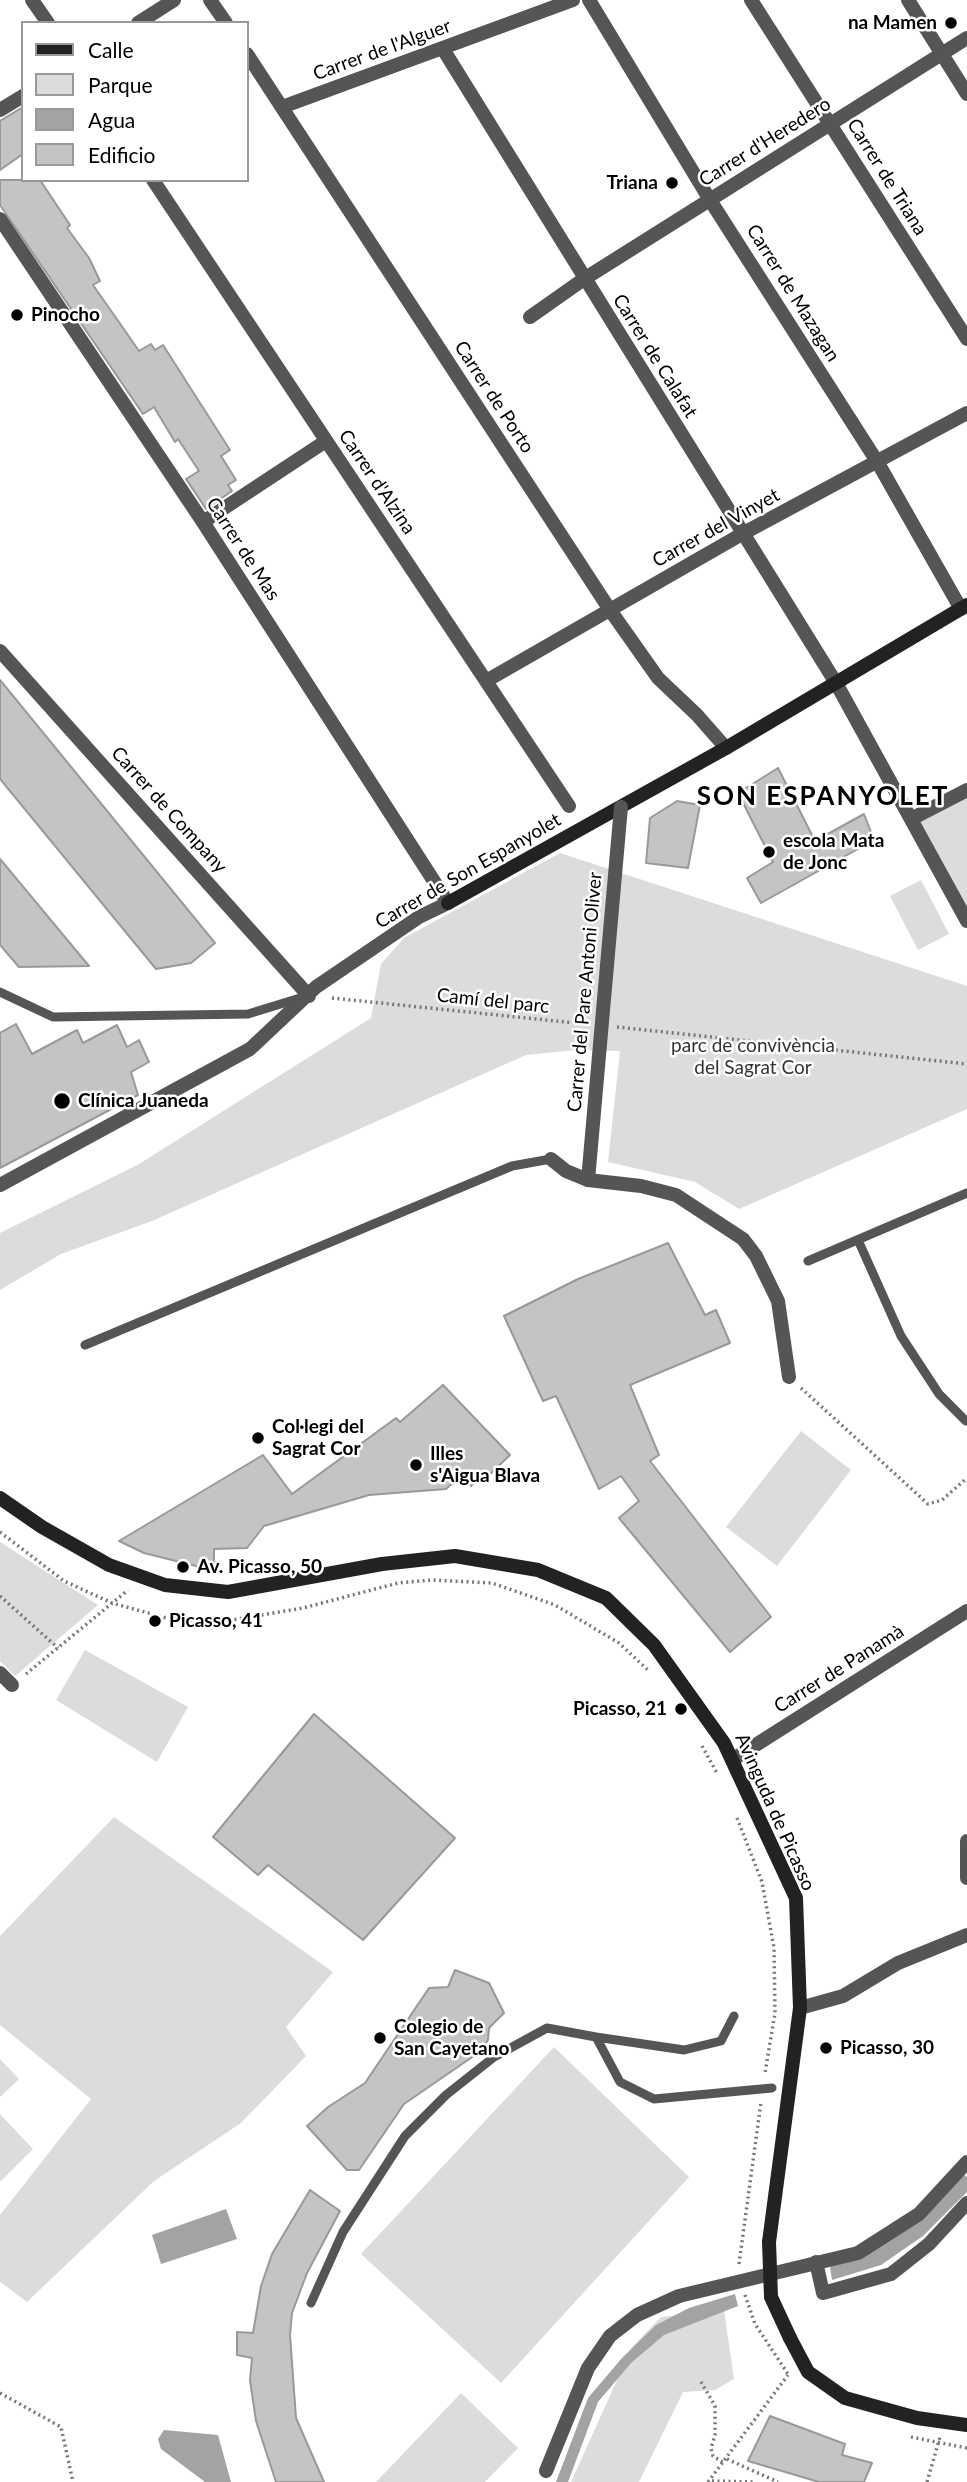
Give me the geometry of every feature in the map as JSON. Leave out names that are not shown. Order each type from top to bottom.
[{"type":"street","points":[[33,0],[47,21]]},
{"type":"street","points":[[141,21],[174,0]]},
{"type":"street","points":[[211,0],[225,21]]},
{"type":"street","name":"Carrer de l'Alguer","points":[[282,107],[573,0]]},
{"type":"street","name":"Carrer de Mazagan","points":[[589,0],[710,200],[878,463],[964,607]]},
{"type":"street","name":"Carrer de Triana","points":[[751,0],[967,339]]},
{"type":"street","points":[[908,0],[967,94]]},
{"type":"street","name":"Carrer d'Heredero","points":[[584,279],[967,38]]},
{"type":"street","name":"Carrer de Calafat","points":[[443,49],[836,683],[967,920]]},
{"type":"street","name":"Carrer de Porto","points":[[248,56],[610,610],[658,678],[697,715],[726,748]]},
{"type":"street","points":[[0,110],[21,97]]},
{"type":"street","name":"Carrer d'Alzina","points":[[154,182],[569,806]]},
{"type":"street","name":"Carrer de Mas","points":[[0,219],[203,522],[448,903]]},
{"type":"street","points":[[530,317],[584,279]]},
{"type":"street","name":"Carrer del Vinyet","points":[[486,681],[742,534],[878,463],[967,412]]},
{"type":"street","points":[[203,522],[326,440]]},
{"type":"street","name":"Carrer de Son Espanyolet","points":[[0,1185],[250,1049],[316,987],[419,917],[726,748],[964,607]]},
{"type":"street","name":"Carrer de Company","points":[[0,651],[309,996]]},
{"type":"street","points":[[911,819],[967,790]]},
{"type":"street","name":"Carrer del Pare Antoni Oliver","points":[[588,1180],[621,807]]},
{"type":"street","points":[[551,1160],[588,1180],[641,1186],[676,1195],[743,1239],[756,1256],[778,1301],[789,1377]]},
{"type":"street","name":"Avinguda de Picasso","points":[[0,1498],[43,1527],[109,1565],[165,1586],[228,1591],[382,1564],[455,1556],[538,1570],[606,1598],[654,1645],[724,1743],[796,1898],[800,2008],[769,2242],[771,2297],[808,2372],[845,2398],[944,2423],[967,2425]]},
{"type":"street","name":"Carrer de Panamà","points":[[732,1760],[967,1611]]},
{"type":"street","points":[[0,1673],[12,1685]]},
{"type":"street","points":[[967,1841],[967,1878]]},
{"type":"street","points":[[800,2008],[843,1996],[898,1963],[967,1935]]},
{"type":"street","points":[[544,2477],[588,2368],[610,2336],[637,2315],[679,2296],[858,2253],[919,2214],[967,2162]]},
{"type":"street","points":[[816,2262],[823,2293],[891,2274],[929,2244],[967,2203]]},
{"type":"lane","points":[[0,992],[53,1017],[247,1014],[309,996]]},
{"type":"lane","points":[[85,1345],[512,1166],[551,1160]]},
{"type":"lane","points":[[808,1261],[967,1193]]},
{"type":"lane","points":[[858,1240],[901,1336],[939,1394],[966,1421]]},
{"type":"lane","points":[[311,2303],[343,2232],[405,2136],[446,2095],[494,2057],[547,2028],[684,2050],[721,2041],[734,2016]]},
{"type":"lane","points":[[596,2037],[620,2082],[654,2099],[743,2093],[768,2088]]},
{"type":"path","name":"Camí del parc","points":[[309,996],[597,1025]]},
{"type":"path","points":[[610,1027],[967,1063]]},
{"type":"path","points":[[789,1377],[928,1504],[942,1500],[967,1478]]},
{"type":"path","points":[[0,1532],[64,1581],[112,1603],[170,1619],[214,1623],[303,1608],[398,1583],[432,1580],[492,1583],[555,1605],[620,1643],[652,1674]]},
{"type":"path","points":[[12,1685],[143,1577]]},
{"type":"path","points":[[0,1596],[58,1648]]},
{"type":"path","points":[[701,1744],[719,1777]]},
{"type":"path","points":[[735,1811],[762,1882],[774,1948],[775,2013],[768,2088],[741,2225]]},
{"type":"path","points":[[710,2481],[780,2383],[802,2361]]},
{"type":"path","points":[[701,2382],[715,2406],[715,2435],[711,2448],[713,2456],[778,2482]]},
{"type":"path","points":[[0,2393],[61,2427],[73,2482]]},
{"type":"path","points":[[927,2482],[944,2423]]},
{"type":"path","points":[[710,2481],[756,2482]]},
{"type":"green space","points":[[967,797],[967,910],[918,822]]},
{"type":"green space","name":"parc de convivència del Sagrat Cor","points":[[560,853],[967,986],[967,1109],[739,1209],[695,1182],[608,1162],[620,1051],[576,1050],[526,1055],[152,1221],[61,1254],[0,1290],[0,1233],[139,1164],[371,1018],[381,964],[404,938]]},
{"type":"green space","points":[[921,880],[949,934],[918,950],[890,896]]},
{"type":"green space","points":[[801,1431],[851,1470],[777,1566],[726,1527]]},
{"type":"green space","points":[[0,1542],[98,1605],[15,1676],[0,1661]]},
{"type":"green space","points":[[85,1650],[188,1707],[157,1762],[56,1700]]},
{"type":"green space","points":[[114,1817],[333,1972],[286,2027],[306,2056],[241,2123],[154,2181],[27,2302],[0,2282],[0,2215],[91,2099],[0,2025],[0,1936]]},
{"type":"green space","points":[[554,2047],[689,2177],[501,2383],[361,2254]]},
{"type":"green space","points":[[0,2059],[19,2079],[0,2097]]},
{"type":"green space","points":[[0,2114],[33,2149],[0,2182]]},
{"type":"green space","points":[[724,2310],[734,2379],[715,2390],[683,2392],[639,2482],[571,2482],[632,2347],[661,2317]]},
{"type":"green space","points":[[461,2393],[518,2448],[485,2482],[376,2482]]},
{"type":"water","points":[[963,2174],[967,2177],[967,2192],[923,2236],[881,2265],[832,2280],[830,2267],[900,2233]]},
{"type":"water","points":[[226,2209],[237,2239],[161,2264],[152,2235]]},
{"type":"water","points":[[735,2294],[738,2306],[664,2335],[631,2363],[598,2402],[568,2482],[556,2482],[588,2398],[622,2358],[656,2325],[689,2308]]},
{"type":"water","points":[[164,2430],[218,2435],[231,2482],[205,2482],[161,2449],[158,2439]]},
{"type":"building","points":[[21,108],[21,155],[0,170],[0,121]]},
{"type":"building","points":[[0,180],[41,182],[70,225],[67,228],[89,258],[100,281],[93,285],[139,351],[151,344],[155,350],[163,345],[230,450],[221,456],[236,480],[228,485],[232,491],[206,509],[186,479],[199,471],[178,439],[175,442],[154,407],[143,414],[0,205]]},
{"type":"building","points":[[0,680],[215,943],[191,963],[156,969],[0,779]]},
{"type":"building","points":[[778,768],[815,841],[864,814],[874,840],[761,903],[747,878],[773,862],[738,793]]},
{"type":"building","points":[[677,801],[700,805],[688,868],[646,863],[650,818]]},
{"type":"building","points":[[0,859],[89,966],[19,967],[0,945]]},
{"type":"building","points":[[16,1024],[32,1054],[77,1030],[83,1043],[117,1025],[127,1047],[139,1040],[149,1062],[131,1072],[138,1095],[0,1168],[0,1033]]},
{"type":"building","points":[[668,1243],[705,1315],[716,1310],[730,1343],[630,1385],[659,1455],[650,1461],[771,1617],[730,1652],[619,1518],[639,1501],[621,1476],[599,1489],[556,1396],[543,1401],[504,1316],[578,1279]]},
{"type":"building","name":"Illes s'Aigua Blava","points":[[443,1385],[510,1455],[484,1480],[480,1477],[471,1486],[460,1476],[446,1489],[369,1495],[264,1526],[247,1548],[214,1549],[214,1566],[196,1566],[144,1553],[119,1541],[263,1455],[292,1494],[396,1418],[400,1422]]},
{"type":"building","points":[[314,1714],[455,1838],[363,1940],[268,1865],[258,1875],[213,1837]]},
{"type":"building","points":[[455,1970],[489,1983],[504,2013],[489,2028],[488,2040],[481,2051],[404,2104],[359,2170],[347,2170],[307,2126],[328,2107],[365,2083],[429,1988],[448,1987]]},
{"type":"building","points":[[310,2190],[340,2211],[307,2273],[292,2313],[290,2335],[296,2418],[324,2482],[276,2482],[256,2421],[250,2380],[252,2358],[237,2355],[237,2332],[253,2333],[261,2286],[272,2254]]},
{"type":"building","points":[[770,2416],[845,2444],[842,2455],[872,2463],[864,2482],[819,2482],[748,2461]]},
{"type":"place","name":"na Mamen","points":[[951,23]]},
{"type":"place","name":"Triana","points":[[672,183]]},
{"type":"place","name":"Pinocho","points":[[17,315]]},
{"type":"place","name":"escola Mata de Jonc","points":[[769,852]]},
{"type":"place","name":"Clínica Juaneda","points":[[62,1101]]},
{"type":"place","name":"Col·legi del Sagrat Cor","points":[[258,1438]]},
{"type":"place","name":"Illes s'Aigua Blava","points":[[416,1465]]},
{"type":"place","name":"Av. Picasso, 50","points":[[183,1567]]},
{"type":"place","name":"Picasso, 41","points":[[155,1621]]},
{"type":"place","name":"Picasso, 21","points":[[681,1709]]},
{"type":"place","name":"Colegio de San Cayetano","points":[[380,2038]]},
{"type":"place","name":"Picasso, 30","points":[[826,2048]]},
{"type":"district","name":"SON ESPANYOLET","points":[[823,797]]}]
